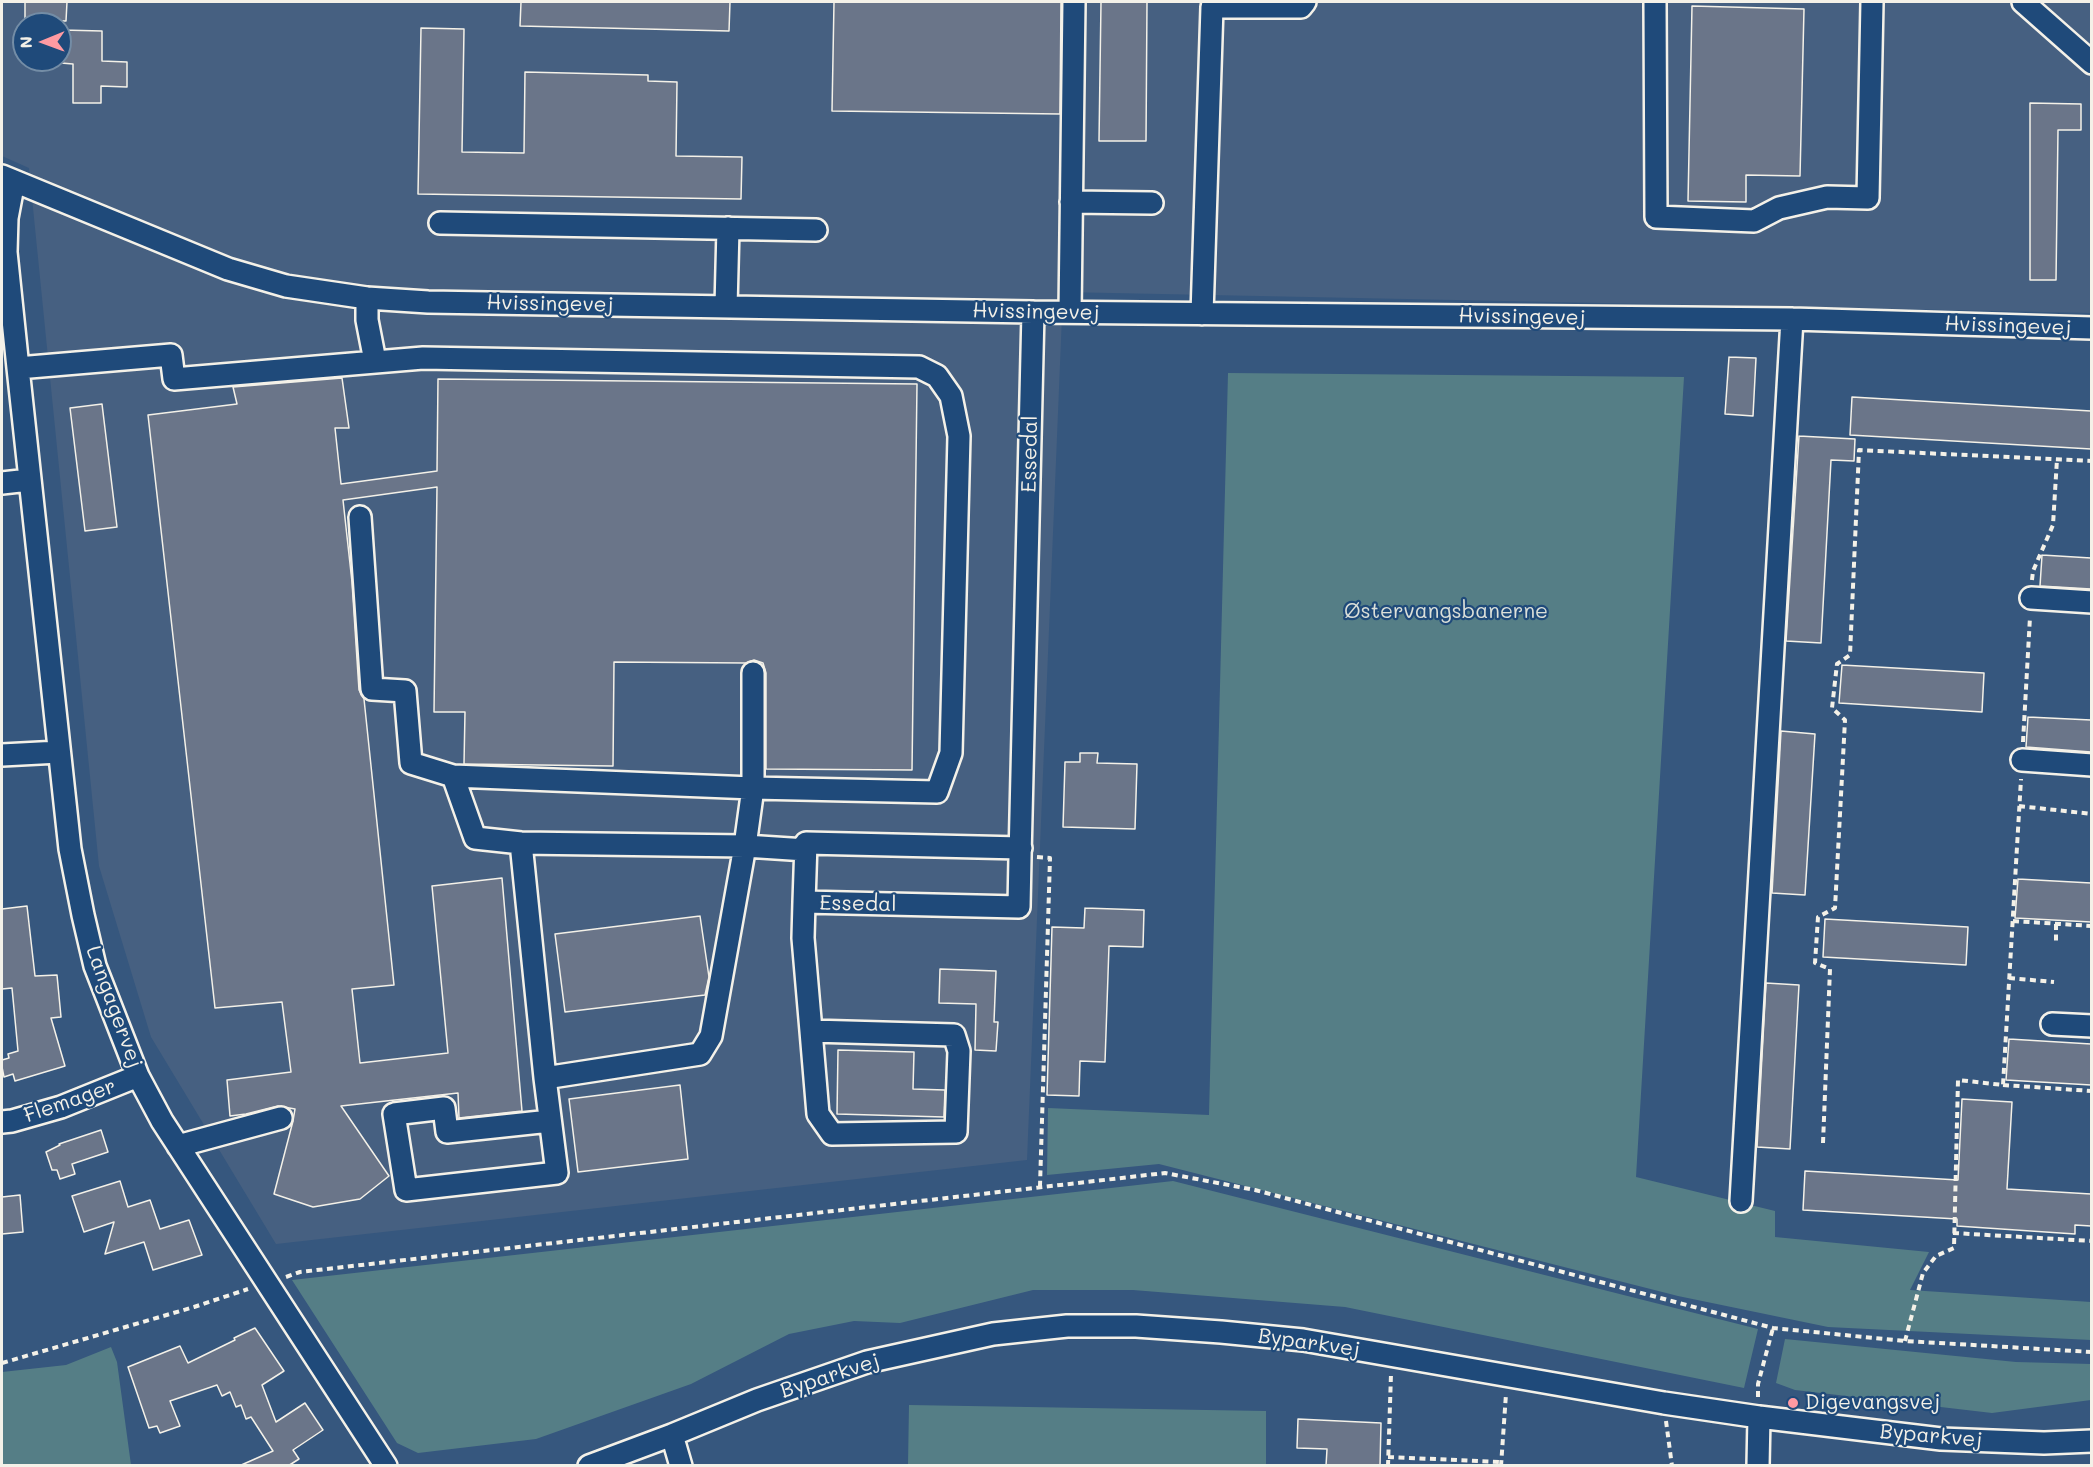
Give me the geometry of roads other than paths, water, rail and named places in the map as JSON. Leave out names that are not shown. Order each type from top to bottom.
[{"type":"street","points":[[1070,312],[1074,2]]},
{"type":"street","points":[[1202,314],[1211,4],[1301,7],[1305,2]]},
{"type":"street","points":[[1655,2],[1656,217],[1754,221],[1779,208],[1827,197],[1868,198],[1872,2]]},
{"type":"street","points":[[2023,2],[2091,63]]},
{"type":"street","name":"Hvissingevej","points":[[8,179],[228,269],[286,286],[367,298],[440,302],[1033,312],[1792,319],[2091,328]]},
{"type":"street","name":"Langagervej","points":[[8,179],[6,252],[59,752],[70,849],[96,966],[138,1077],[178,1146],[386,1466]]},
{"type":"street","points":[[1071,202],[1152,204]]},
{"type":"street","points":[[440,223],[816,230]]},
{"type":"street","points":[[726,307],[728,228]]},
{"type":"street","points":[[367,298],[367,320],[375,361]]},
{"type":"street","name":"Essedal","points":[[806,850],[804,902],[1019,907],[1033,312]]},
{"type":"street","points":[[1741,1202],[1792,319]]},
{"type":"street","points":[[18,368],[171,355],[174,379],[423,358],[919,367],[937,376],[951,396],[959,436],[951,753],[937,792],[753,788],[453,776],[411,763],[405,691],[372,689],[360,517]]},
{"type":"street","points":[[2,483],[30,480]]},
{"type":"street","points":[[2031,598],[2091,602]]},
{"type":"street","points":[[545,1078],[699,1054],[711,1036],[753,788],[753,673]]},
{"type":"street","points":[[2,754],[59,752]]},
{"type":"street","points":[[2022,760],[2091,765]]},
{"type":"street","points":[[453,776],[475,838],[521,843],[745,846],[806,850],[806,843],[1021,853]]},
{"type":"street","points":[[521,843],[557,1173],[406,1190],[394,1114],[444,1108],[447,1132],[550,1120]]},
{"type":"street","points":[[804,902],[803,938],[818,1114],[832,1134],[956,1132],[959,1051],[954,1035],[811,1031]]},
{"type":"street","points":[[2052,1024],[2091,1026]]},
{"type":"street","name":"Flemager","points":[[2,1122],[61,1107],[138,1077]]},
{"type":"street","points":[[178,1146],[281,1118]]},
{"type":"street","name":"Byparkvej","points":[[588,1466],[757,1400],[867,1362],[993,1334],[1067,1326],[1136,1326],[1303,1340],[1664,1403],[1941,1439],[2044,1443],[2091,1441]]},
{"type":"street","points":[[1758,1466],[1759,1417]]},
{"type":"street","name":"Byparkvej","points":[[2044,1443],[2091,1433]]},
{"type":"street","points":[[672,1435],[681,1466]]},
{"type":"place","name":"Digevangsvej","points":[[1793,1403]]},
{"type":"park label","name":"Østervangsbanerne","points":[[1446,612]]}]
